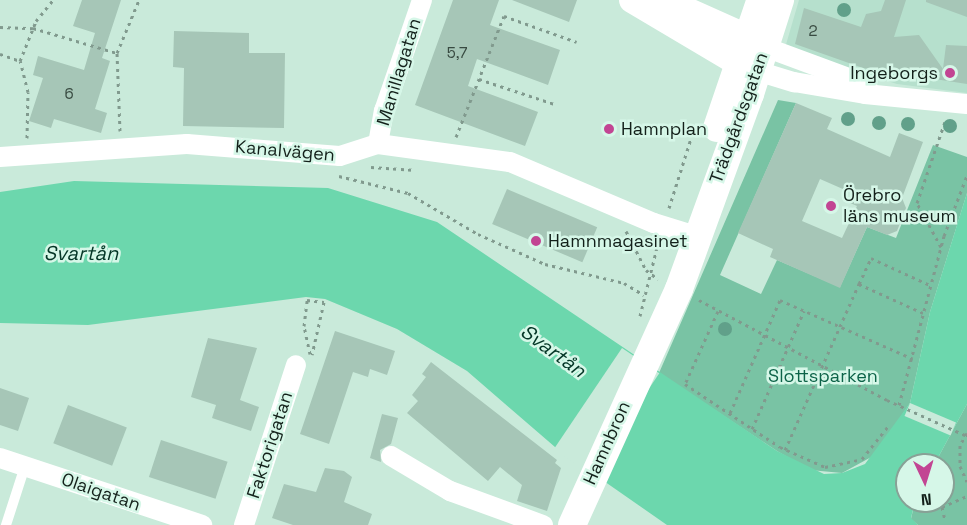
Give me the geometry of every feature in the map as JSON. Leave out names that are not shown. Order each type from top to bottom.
[{"type":"main road","name":"Trädgårdsgatan","points":[[752,54],[760,0]]},
{"type":"main road","name":"Trädgårdsgatan","points":[[681,231],[752,54],[780,0]]},
{"type":"main road","name":"Hamnbron","points":[[572,525],[593,473],[644,362],[659,285],[681,231]]},
{"type":"street","name":"Manillagatan","points":[[378,144],[384,111],[422,0]]},
{"type":"street","points":[[632,0],[752,54],[901,96],[958,103]]},
{"type":"street","points":[[664,0],[752,54]]},
{"type":"street","name":"Kanalvägen","points":[[0,157],[187,144],[340,156],[378,144],[527,168],[681,231]]},
{"type":"street","name":"Faktorigatan","points":[[244,525],[304,360]]},
{"type":"street","points":[[391,456],[450,491],[543,525]]},
{"type":"street","name":"Olaigatan","points":[[0,458],[202,525]]},
{"type":"lane","points":[[6,525],[25,466]]},
{"type":"path","points":[[28,154],[28,92],[20,61],[33,28],[53,0]]},
{"type":"path","points":[[121,147],[117,53],[139,0]]},
{"type":"path","points":[[449,155],[504,16],[577,42]]},
{"type":"path","points":[[0,27],[33,28],[117,53]]},
{"type":"path","points":[[0,54],[20,61]]},
{"type":"path","points":[[479,79],[554,104]]},
{"type":"path","points":[[941,247],[917,203],[945,129],[958,103]]},
{"type":"path","points":[[639,320],[659,285],[681,231],[694,128]]},
{"type":"path","points":[[369,167],[427,171]]},
{"type":"path","points":[[356,173],[354,179],[408,193],[478,234],[545,264],[624,283],[659,285],[718,311],[906,409],[967,434],[960,445],[960,466],[967,482]]},
{"type":"path","points":[[898,405],[913,359],[941,247],[967,175]]},
{"type":"path","points":[[617,225],[626,232],[659,285]]},
{"type":"path","points":[[785,450],[870,258],[930,285]]},
{"type":"path","points":[[859,284],[923,313]]},
{"type":"path","points":[[307,300],[324,302],[304,360],[307,300]]},
{"type":"path","points":[[730,414],[780,300],[913,359]]},
{"type":"path","points":[[718,311],[685,384],[752,429],[812,464],[841,466],[862,459],[889,425]]},
{"type":"path","points":[[752,429],[804,311]]},
{"type":"path","points":[[943,513],[945,520]]},
{"type":"shaded area","points":[[799,0],[967,0],[967,93],[897,84],[785,48]]},
{"type":"green space","name":"Slottsparken","points":[[778,100],[796,103],[720,275],[761,294],[777,260],[840,287],[867,227],[896,238],[933,145],[967,157],[967,193],[930,312],[910,403],[875,455],[842,473],[810,470],[777,451],[659,373]]},
{"type":"green space","points":[[967,404],[967,525],[918,525],[911,519],[912,513],[955,513],[955,453],[940,453]]},
{"type":"water","name":"Svartån","points":[[74,181],[328,188],[437,222],[777,451],[824,474],[842,473],[865,464],[910,403],[930,312],[967,193],[967,404],[940,453],[895,453],[895,513],[912,513],[911,518],[918,525],[667,525],[555,447],[467,371],[397,329],[325,299],[306,297],[88,325],[0,323],[0,192]]},
{"type":"pier","points":[[622,348],[659,373],[591,474],[554,449]]},
{"type":"pier","points":[[910,403],[956,423],[951,435],[905,416]]},
{"type":"building","points":[[82,0],[121,0],[102,58],[110,61],[95,109],[107,113],[101,133],[54,119],[51,128],[29,121],[43,78],[33,75],[38,56],[84,70],[95,33],[73,26]]},
{"type":"building","points":[[453,0],[499,0],[490,25],[560,50],[548,85],[477,59],[468,86],[538,112],[525,146],[415,105]]},
{"type":"building","points":[[512,0],[577,0],[569,22]]},
{"type":"building","points":[[885,0],[906,0],[894,37],[919,35],[943,69],[946,45],[967,46],[967,84],[863,68],[795,44],[804,8],[861,27],[866,14],[881,11]]},
{"type":"building","points":[[926,0],[967,0],[967,17],[926,2]]},
{"type":"building","points":[[174,31],[249,33],[249,53],[285,53],[284,128],[183,126],[184,68],[173,67]]},
{"type":"building","points":[[796,103],[832,118],[827,129],[890,157],[899,133],[923,142],[902,198],[906,208],[897,231],[887,235],[867,227],[840,288],[770,257],[773,249],[738,233]],"holes":[[[820,179],[852,193],[848,202],[857,206],[842,238],[802,221]]]},
{"type":"building","points":[[507,189],[597,227],[582,262],[492,224]]},
{"type":"building","points":[[335,331],[395,351],[387,375],[370,369],[368,377],[353,372],[329,444],[300,434]]},
{"type":"building","points":[[208,338],[257,348],[240,400],[259,407],[251,431],[212,418],[216,405],[191,397]]},
{"type":"building","points":[[431,362],[557,460],[555,463],[561,468],[547,511],[517,501],[522,485],[500,467],[488,481],[407,413],[418,401],[412,395],[426,377],[422,374]]},
{"type":"building","points":[[0,388],[29,398],[18,431],[0,425]]},
{"type":"building","points":[[68,405],[127,428],[112,466],[53,443]]},
{"type":"building","points":[[382,414],[398,418],[391,444],[380,450],[381,462],[370,458]]},
{"type":"building","points":[[161,440],[228,462],[216,499],[149,477]]},
{"type":"building","points":[[325,468],[344,471],[352,477],[344,502],[372,514],[368,525],[293,525],[272,518],[284,484],[316,492]]},
{"type":"place","name":"Ingeborgs","points":[[950,73]]},
{"type":"place","name":"Hamnplan","points":[[609,129]]},
{"type":"place","name":"Örebro läns museum","points":[[831,206]]},
{"type":"place","name":"Hamnmagasinet","points":[[536,241]]}]
